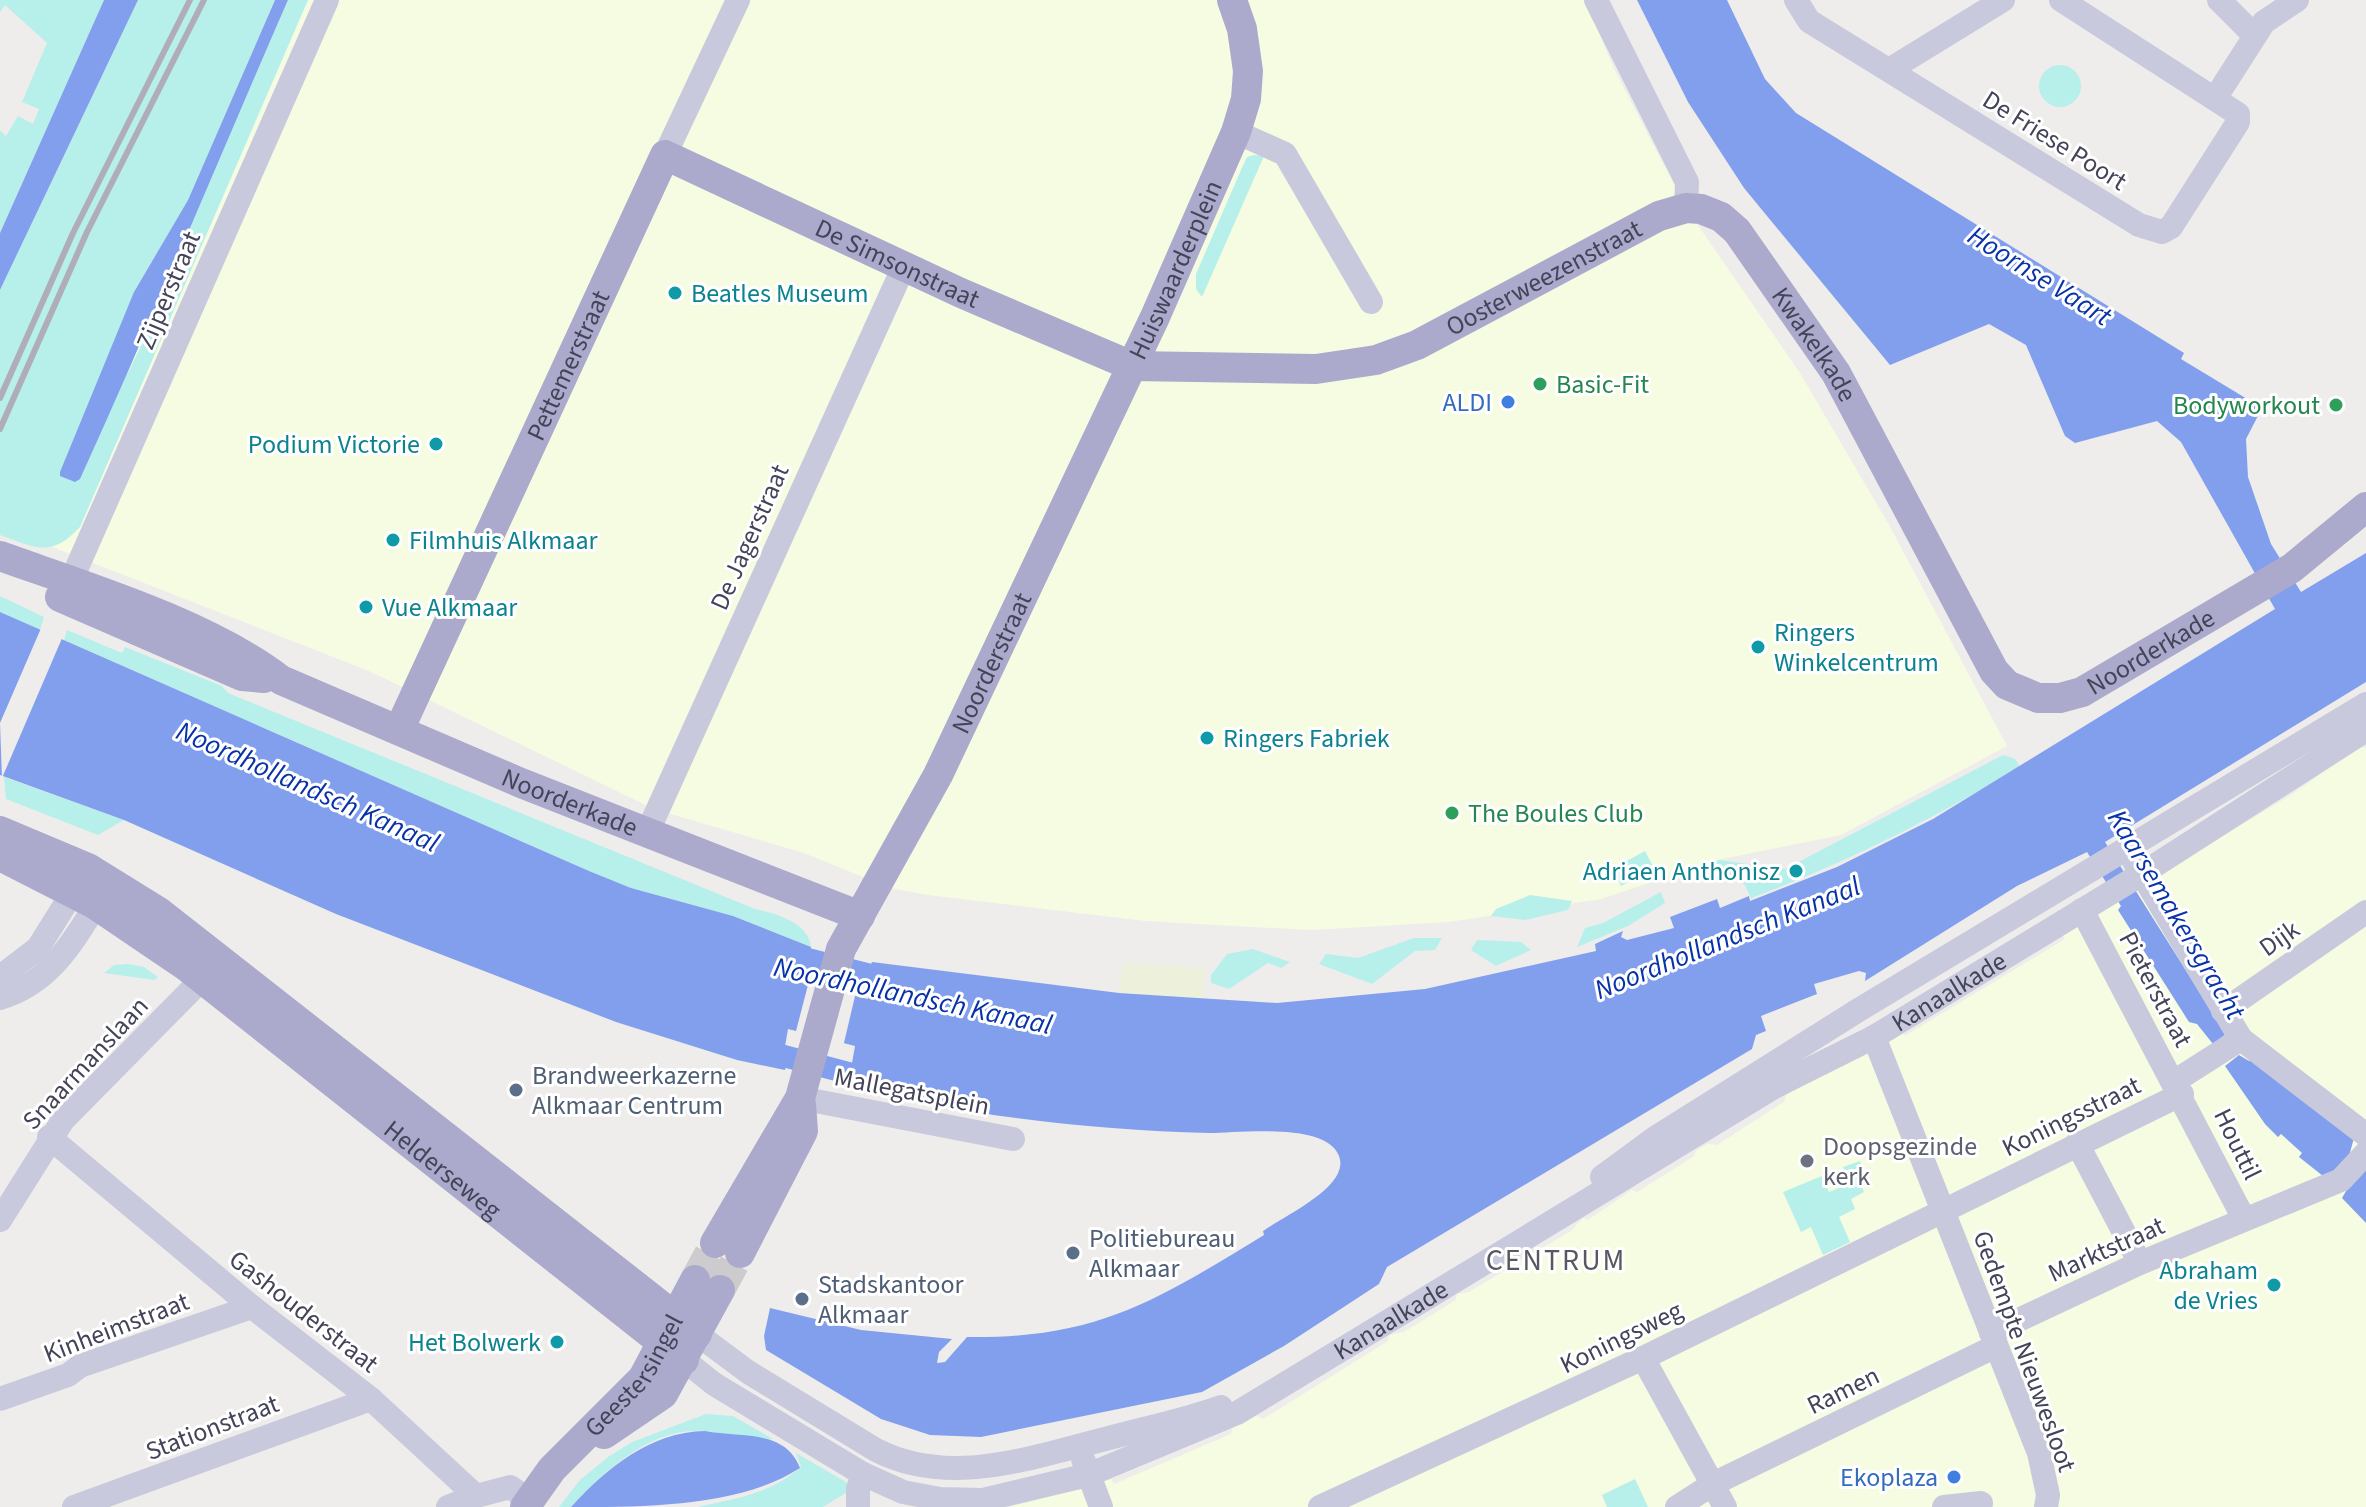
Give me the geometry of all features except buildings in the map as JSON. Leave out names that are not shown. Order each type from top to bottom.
[{"type":"main road","name":"Huiswaarderplein","points":[[1232,0],[1247,50],[1246,99],[1236,132],[1132,366],[1316,369],[1356,365],[1401,352]]},
{"type":"main road","name":"De Simsonstraat","points":[[665,155],[904,266],[1132,366]]},
{"type":"main road","name":"Pettemerstraat","points":[[399,730],[665,155]]},
{"type":"main road","name":"Oosterweezenstraat","points":[[1401,352],[1638,225],[1686,208]]},
{"type":"main road","name":"Kwakelkade","points":[[1686,208],[1711,212],[1732,226],[1799,317],[1851,399],[1987,661],[2007,685],[2038,698]]},
{"type":"main road","name":"Noorderstraat","points":[[804,1088],[840,952],[938,775],[1132,366]]},
{"type":"main road","name":"Noorderkade","points":[[2038,698],[2060,698],[2082,692],[2292,568],[2366,507]]},
{"type":"main road","name":"Noorderkade","points":[[0,556],[65,594]]},
{"type":"main road","name":"Noorderkade","points":[[0,571],[65,594],[242,676],[281,680],[521,783],[860,916]]},
{"type":"main road","name":"Helderseweg","points":[[0,831],[92,887],[679,1339]]},
{"type":"main road","name":"Helderseweg","points":[[0,856],[92,887]]},
{"type":"main road","points":[[727,1248],[803,1131],[804,1088]]},
{"type":"main road","name":"Geestersingel","points":[[527,1503],[558,1462],[679,1339],[708,1285]]},
{"type":"street","name":"Zijperstraat","points":[[65,594],[327,0]]},
{"type":"street","name":"Pettemerstraat","points":[[665,155],[738,0]]},
{"type":"street","points":[[1596,0],[1687,182],[1686,208]]},
{"type":"street","points":[[1796,0],[1809,21],[1889,70],[2003,0]]},
{"type":"street","name":"De Friese Poort","points":[[1889,70],[2139,225],[2162,232],[2171,227],[2238,122],[2233,109],[2061,0]]},
{"type":"street","points":[[2219,0],[2254,35]]},
{"type":"street","points":[[2216,97],[2264,22],[2297,0]]},
{"type":"street","points":[[1236,132],[1285,154],[1371,302]]},
{"type":"street","name":"De Jagerstraat","points":[[648,831],[904,266]]},
{"type":"street","points":[[2366,704],[2123,851],[2223,1011],[2231,1046],[2366,1135]]},
{"type":"street","points":[[2137,876],[2366,730]]},
{"type":"street","name":"Kanaalkade","points":[[679,1339],[729,1360],[889,1457],[941,1469],[1015,1462],[1206,1413],[1280,1376],[1577,1196],[1655,1138],[2123,851]]},
{"type":"street","name":"Kanaalkade","points":[[679,1339],[714,1384],[863,1474],[903,1492],[940,1503],[983,1500],[1088,1475],[1237,1413],[1776,1086],[1874,1037],[2137,876]]},
{"type":"street","points":[[0,977],[38,948],[92,887]]},
{"type":"street","points":[[0,998],[33,985],[53,969],[92,887]]},
{"type":"street","name":"Pieterstraat","points":[[2082,910],[2178,1088]]},
{"type":"street","name":"Dijk","points":[[2223,1011],[2366,912]]},
{"type":"street","name":"Snaarmanslaan","points":[[0,1220],[49,1137],[206,975]]},
{"type":"street","name":"Gedempte Nieuwesloot","points":[[1874,1037],[2039,1453],[2048,1495],[2046,1507]]},
{"type":"street","name":"Koningsstraat","points":[[1942,1211],[2178,1088],[2231,1046]]},
{"type":"street","name":"Mallegatsplein","points":[[804,1088],[1013,1139]]},
{"type":"street","name":"Houttil","points":[[2178,1088],[2244,1219]]},
{"type":"street","name":"Gashouderstraat","points":[[49,1137],[252,1307],[371,1399],[476,1496]]},
{"type":"street","points":[[2077,1143],[2140,1263]]},
{"type":"street","name":"Marktstraat","points":[[1994,1340],[2140,1263],[2330,1184],[2362,1157]]},
{"type":"street","name":"Koningsweg","points":[[1320,1507],[1643,1358],[1942,1211]]},
{"type":"street","name":"Kinheimstraat","points":[[0,1399],[68,1375],[80,1366],[252,1307]]},
{"type":"street","name":"Ramen","points":[[1677,1507],[1713,1484],[1994,1340]]},
{"type":"street","points":[[1643,1358],[1725,1507]]},
{"type":"street","name":"Stationstraat","points":[[74,1507],[371,1399]]},
{"type":"street","points":[[1079,1445],[1101,1507]]},
{"type":"street","points":[[940,1503],[941,1469]]},
{"type":"street","points":[[858,1507],[858,1489],[863,1474]]},
{"type":"street","points":[[448,1507],[510,1487],[527,1503]]},
{"type":"street","points":[[1944,1507],[1981,1503]]},
{"type":"shaded area","points":[[0,0],[104,0],[0,233],[0,130],[6,136],[18,116],[33,124],[39,109],[22,102],[47,43],[5,5],[0,12]]},
{"type":"shaded area","points":[[138,0],[275,0],[188,200],[134,292],[127,374],[288,0],[308,0],[80,527],[60,543],[43,548],[0,535],[0,290]]},
{"type":"shaded area","points":[[260,0],[1585,0],[1614,69],[1686,208],[1800,373],[1889,525],[2007,746],[1841,835],[1717,860],[1601,899],[1449,922],[1310,930],[1146,921],[890,888],[804,853],[654,809],[369,671],[19,534]]},
{"type":"shaded area","points":[[2060,65],[2075,71],[2081,86],[2075,101],[2060,107],[2045,101],[2039,86],[2045,71]]},
{"type":"shaded area","points":[[1264,156],[1202,297],[1196,289],[1196,274],[1247,157]]},
{"type":"shaded area","points":[[0,596],[44,617],[40,630],[0,612]]},
{"type":"shaded area","points":[[67,630],[122,653],[125,647],[222,686],[228,693],[755,909],[781,916],[798,925],[811,947],[733,916],[631,888],[589,871],[64,640]]},
{"type":"shaded area","points":[[2359,747],[2366,748],[2366,1507],[1009,1507],[1111,1479],[1114,1484],[1231,1434],[1233,1426],[1255,1415],[1263,1419],[1388,1341],[1390,1335],[1404,1332],[1456,1300],[1457,1294],[1469,1292],[1632,1190],[1637,1192],[1693,1157],[1707,1144],[1717,1145],[1784,1102],[1787,1092],[1901,1031],[1905,1036],[2065,939],[2062,933],[2291,795]]},
{"type":"shaded area","points":[[2003,755],[2015,759],[2020,767],[1888,839],[1751,898],[1745,885],[1733,877],[1709,881],[1707,878],[1700,882],[1697,878],[1688,883],[1685,878],[1719,860],[1785,869]]},
{"type":"shaded area","points":[[4,777],[124,820],[98,835],[6,799]]},
{"type":"shaded area","points":[[1645,851],[1654,868],[1621,886],[1612,869]]},
{"type":"shaded area","points":[[1661,892],[1665,903],[1628,926],[1577,947],[1585,928],[1603,923]]},
{"type":"shaded area","points":[[1530,895],[1572,901],[1568,910],[1525,920],[1491,916],[1496,909]]},
{"type":"shaded area","points":[[1414,938],[1442,938],[1435,950],[1415,951],[1372,984],[1319,964],[1326,954],[1358,958]]},
{"type":"shaded area","points":[[1477,940],[1521,942],[1531,950],[1496,966],[1471,950]]},
{"type":"shaded area","points":[[1253,949],[1290,962],[1281,968],[1268,963],[1229,989],[1211,983],[1211,975],[1227,954]]},
{"type":"shaded area","points":[[114,965],[144,967],[158,977],[154,980],[104,973]]},
{"type":"shaded area","points":[[1860,1161],[1867,1179],[1860,1182],[1864,1192],[1851,1199],[1855,1209],[1839,1217],[1850,1242],[1823,1255],[1811,1227],[1801,1232],[1783,1192],[1822,1176],[1829,1192],[1841,1187],[1836,1178],[1844,1171],[1843,1167]]},
{"type":"shaded area","points":[[706,1414],[733,1416],[773,1439],[704,1431],[666,1436],[630,1454],[598,1479],[571,1507],[559,1507],[580,1480],[608,1457],[632,1442]]},
{"type":"shaded area","points":[[796,1453],[851,1485],[849,1491],[823,1507],[698,1507],[752,1494],[778,1483],[801,1467]]},
{"type":"shaded area","points":[[1635,1479],[1648,1507],[1607,1507],[1602,1495]]},
{"type":"sand","points":[[1123,963],[1205,968],[1203,998],[1119,993]]},
{"type":"water","points":[[104,0],[138,0],[0,290],[0,233]]},
{"type":"water","points":[[275,0],[288,0],[80,479],[75,482],[60,476],[134,292],[188,200]]},
{"type":"water","name":"Hoornse Vaart","points":[[1637,0],[1727,0],[1765,79],[1796,113],[2184,353],[2181,359],[2262,408],[2246,439],[2248,477],[2271,544],[2301,592],[2366,553],[2366,682],[2105,842],[2226,1034],[2213,1044],[2197,1024],[2189,1022],[2118,910],[2121,906],[2087,852],[2017,886],[1865,981],[1866,973],[1859,971],[1814,984],[1817,994],[1761,1016],[1766,1031],[1756,1035],[1752,1049],[1387,1267],[1379,1284],[1284,1346],[1202,1392],[981,1437],[930,1435],[881,1419],[766,1350],[764,1336],[770,1308],[861,1330],[952,1339],[939,1352],[937,1363],[945,1362],[967,1337],[1013,1336],[1090,1323],[1124,1311],[1191,1279],[1264,1235],[1263,1231],[1326,1189],[1340,1167],[1339,1156],[1331,1145],[1300,1134],[1162,1131],[1069,1124],[976,1112],[884,1094],[838,1083],[843,1062],[852,1063],[855,1046],[788,1029],[784,1052],[789,1053],[785,1070],[737,1060],[616,1022],[336,914],[124,820],[0,775],[0,612],[589,871],[631,888],[733,916],[811,947],[809,969],[802,967],[798,982],[868,999],[871,985],[863,982],[872,962],[1119,993],[1277,1003],[1425,989],[1596,951],[1595,944],[1623,931],[1621,937],[1627,940],[1674,928],[1670,917],[1717,899],[1720,908],[1749,896],[1750,901],[1837,867],[1933,819],[2275,609],[2181,442],[2157,421],[2075,443],[2065,436],[2026,345],[1989,324],[1890,365],[1744,188],[1688,102]]},
{"type":"water","points":[[2239,1055],[2249,1061],[2253,1059],[2354,1138],[2349,1156],[2366,1169],[2366,1223],[2342,1198],[2349,1186],[2323,1176],[2299,1157],[2302,1153],[2281,1134],[2278,1137],[2265,1124],[2225,1066]]},
{"type":"water","points":[[705,1431],[773,1441],[793,1456],[800,1468],[749,1491],[721,1497],[661,1505],[571,1507],[615,1466],[648,1445],[685,1433]]},
{"type":"pier","points":[[42,626],[63,636],[2,778],[0,723]]},
{"type":"pier","points":[[809,981],[856,992],[843,1047],[795,1035]]},
{"type":"waterway","name":"Noordhollandsch Kanaal","points":[[780,952],[894,981]]},
{"type":"waterway","name":"Noordhollandsch Kanaal","points":[[761,1050],[867,1078]]},
{"type":"tunnel","points":[[695,1280],[715,1243]]},
{"type":"tunnel","points":[[720,1290],[740,1253]]},
{"type":"railway","points":[[0,398],[73,233],[190,0]]},
{"type":"railway","points":[[0,429],[87,232],[204,0]]},
{"type":"place","name":"Beatles Museum","points":[[675,293]]},
{"type":"place","name":"Basic-Fit","points":[[1540,384]]},
{"type":"place","name":"ALDI","points":[[1508,402]]},
{"type":"place","name":"Bodyworkout","points":[[2336,405]]},
{"type":"place","name":"Podium Victorie","points":[[436,444]]},
{"type":"place","name":"Filmhuis Alkmaar","points":[[393,540]]},
{"type":"place","name":"Vue Alkmaar","points":[[366,607]]},
{"type":"place","name":"Ringers Winkelcentrum","points":[[1758,647]]},
{"type":"place","name":"Ringers Fabriek","points":[[1207,738]]},
{"type":"place","name":"The Boules Club","points":[[1452,813]]},
{"type":"place","name":"Adriaen Anthonisz","points":[[1796,871]]},
{"type":"place","name":"Brandweerkazerne Alkmaar Centrum","points":[[516,1090]]},
{"type":"place","name":"Doopsgezinde kerk","points":[[1807,1161]]},
{"type":"place","name":"Politiebureau Alkmaar","points":[[1073,1253]]},
{"type":"place","name":"Abraham de Vries","points":[[2274,1285]]},
{"type":"place","name":"Stadskantoor Alkmaar","points":[[802,1299]]},
{"type":"place","name":"Het Bolwerk","points":[[557,1342]]},
{"type":"place","name":"Ekoplaza","points":[[1954,1477]]},
{"type":"district","name":"CENTRUM","points":[[1556,1260]]},
{"type":"water label","name":"Kaarsemakersgracht","points":[[2177,914]]}]
